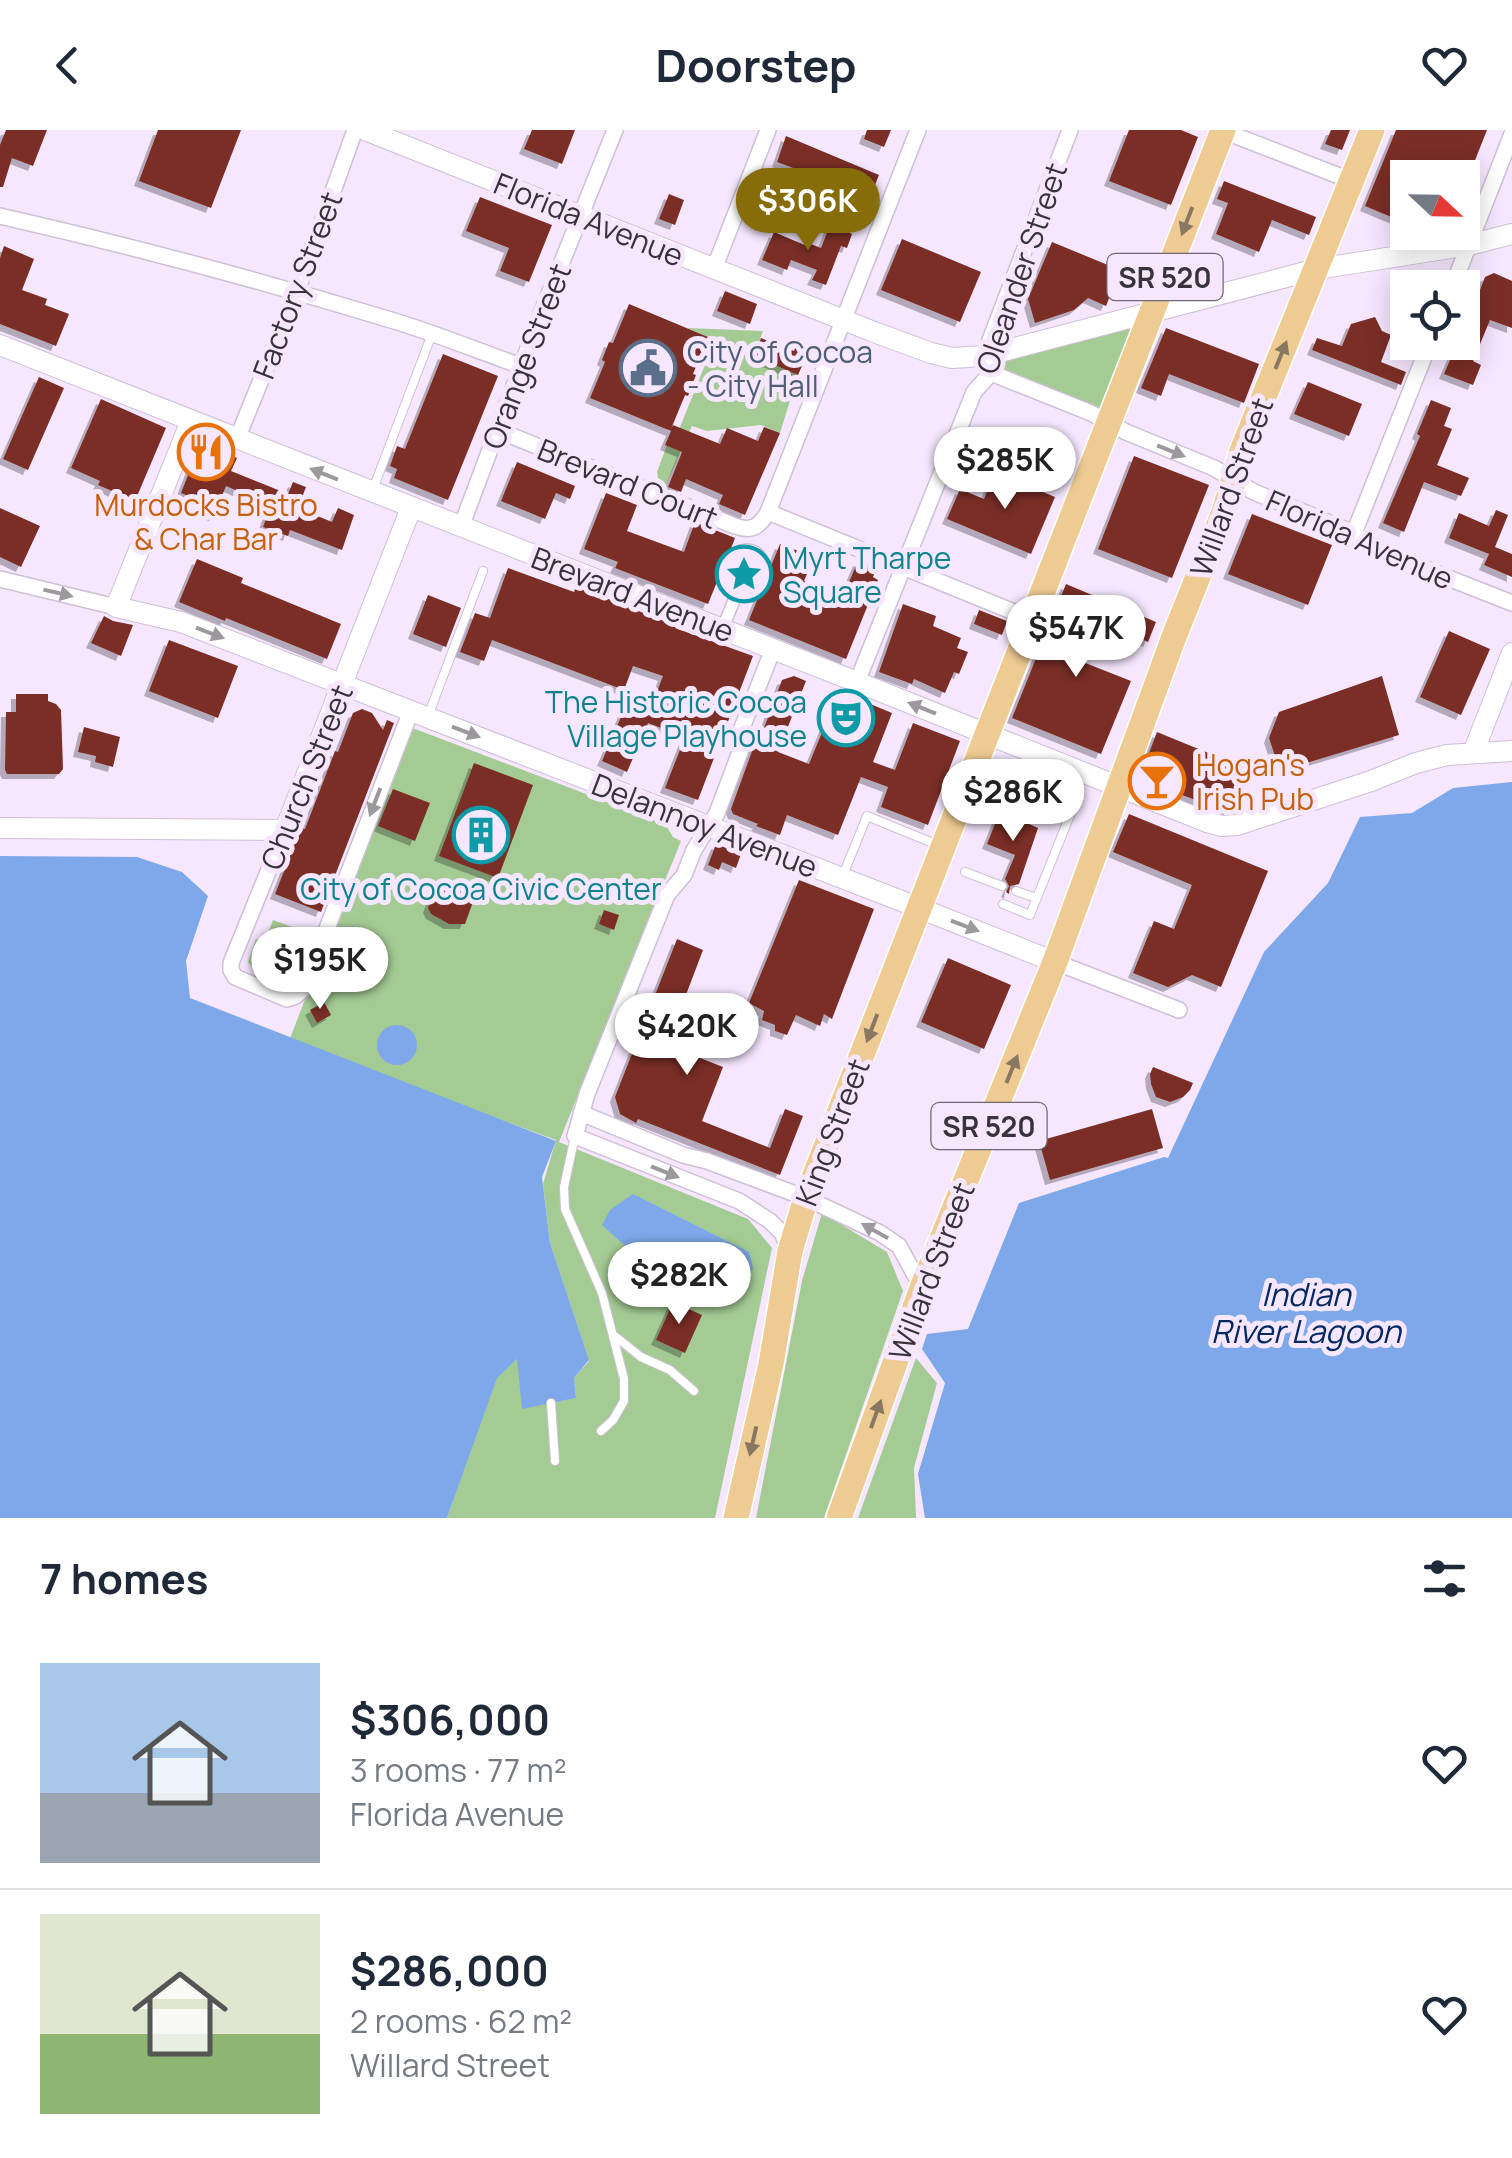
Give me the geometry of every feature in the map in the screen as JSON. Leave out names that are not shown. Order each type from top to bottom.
[{"type":"main road","name":"SR 520","points":[[942,846],[1222,130]]},
{"type":"main road","name":"Willard Street","points":[[839,1518],[922,1288],[1055,962],[1224,512],[1242,452],[1372,130]]},
{"type":"main road","name":"King Street","points":[[736,1518],[790,1251],[806,1198],[942,846]]},
{"type":"street","name":"Factory Street","points":[[238,439],[355,130]]},
{"type":"street","name":"Florida Avenue","points":[[365,130],[931,353],[988,364],[1108,424],[1214,468],[1254,492],[1354,533],[1372,548],[1512,603]]},
{"type":"street","name":"Orange Street","points":[[461,527],[615,130]]},
{"type":"street","points":[[714,269],[768,130]]},
{"type":"street","points":[[752,552],[918,130]]},
{"type":"street","name":"Oleander Street","points":[[858,682],[988,364],[1070,130]]},
{"type":"street","points":[[1222,130],[1352,181]]},
{"type":"street","points":[[1480,216],[1512,134]]},
{"type":"street","points":[[0,216],[233,274],[394,321],[521,366]]},
{"type":"street","points":[[1480,241],[1512,234]]},
{"type":"street","points":[[988,364],[1151,312],[1317,269],[1433,250]]},
{"type":"street","name":"Brevard Avenue","points":[[0,345],[1222,826],[1237,826],[1268,816],[1416,762],[1447,755],[1512,751]]},
{"type":"street","points":[[1354,533],[1423,360]]},
{"type":"street","points":[[116,607],[190,422]]},
{"type":"street","name":"Brevard Court","points":[[497,430],[744,529],[754,528],[768,512]]},
{"type":"street","name":"Church Street","points":[[410,508],[231,962],[234,978],[287,999],[304,988],[419,714]]},
{"type":"street","points":[[768,512],[1031,619]]},
{"type":"street","points":[[741,552],[752,552],[762,561],[762,572],[756,580],[742,582],[733,574],[733,559],[741,552]]},
{"type":"street","name":"Delannoy Avenue","points":[[0,579],[180,622],[1179,1010]]},
{"type":"street","points":[[722,630],[742,582]]},
{"type":"street","points":[[773,649],[740,732],[740,752],[716,814],[684,875],[667,894],[574,1136],[739,1201],[770,1221],[790,1251]]},
{"type":"street","points":[[1473,753],[1512,653]]},
{"type":"street","points":[[0,828],[285,830]]},
{"type":"street","points":[[581,1113],[683,1155],[806,1198],[880,1232],[899,1246],[922,1288]]},
{"type":"lane","points":[[372,492],[432,334]]},
{"type":"lane","points":[[419,714],[483,571]]},
{"type":"lane","points":[[1003,904],[1030,915],[1072,810],[1046,799]]},
{"type":"lane","points":[[841,878],[866,816],[942,846]]},
{"type":"lane","points":[[965,872],[1002,886]]},
{"type":"lane","points":[[1016,891],[1036,898]]},
{"type":"lane","points":[[574,1136],[564,1187],[565,1209],[602,1294],[624,1379],[624,1401],[602,1431]]},
{"type":"lane","points":[[614,1336],[642,1357],[670,1370],[694,1391]]},
{"type":"lane","points":[[551,1403],[555,1461]]},
{"type":"green space","points":[[1138,324],[1103,411],[997,366],[994,361]]},
{"type":"green space","points":[[687,328],[763,331],[754,356],[798,375],[780,433],[761,425],[707,431],[692,426],[666,485],[659,483],[657,472],[667,445],[672,447],[715,340]]},
{"type":"green space","points":[[410,727],[665,824],[673,837],[681,841],[559,1142],[748,1219],[772,1248],[715,1518],[447,1518],[496,1378],[518,1358],[523,1408],[576,1398],[574,1378],[589,1361],[550,1243],[543,1184],[556,1140],[289,1041]]},
{"type":"green space","points":[[273,920],[308,933],[300,951],[266,938]]},
{"type":"green space","points":[[256,939],[306,958],[294,986],[254,969],[248,962]]},
{"type":"green space","points":[[822,1213],[887,1252],[903,1291],[824,1518],[756,1518],[802,1281]]},
{"type":"green space","points":[[916,1358],[937,1383],[914,1468],[916,1518],[858,1518]]},
{"type":"water","name":"Indian River Lagoon","points":[[1512,782],[1512,1518],[925,1518],[918,1474],[945,1383],[922,1349],[927,1334],[968,1329],[1019,1203],[1168,1158],[1264,952],[1328,883],[1360,817],[1412,813],[1453,788]]},
{"type":"water","points":[[0,856],[137,857],[182,872],[208,896],[186,961],[190,998],[556,1141],[542,1177],[550,1243],[589,1360],[574,1378],[576,1398],[522,1409],[517,1359],[497,1378],[447,1518],[0,1518]]},
{"type":"water","points":[[397,1025],[411,1031],[417,1045],[411,1059],[397,1065],[383,1059],[377,1045],[383,1031]]},
{"type":"water","points":[[633,1194],[749,1252],[753,1268],[747,1282],[732,1287],[707,1266],[677,1266],[633,1253],[602,1225],[610,1210]]},
{"type":"building","points":[[6,130],[47,130],[33,166],[12,158],[0,187],[0,145]]},
{"type":"building","points":[[158,130],[241,130],[211,208],[139,181]]},
{"type":"building","points":[[532,130],[575,130],[562,164],[524,149]]},
{"type":"building","points":[[867,130],[891,130],[884,147],[864,139]]},
{"type":"building","points":[[1129,130],[1181,130],[1198,137],[1171,205],[1109,181]]},
{"type":"building","points":[[1331,130],[1350,130],[1342,150],[1325,144]]},
{"type":"building","points":[[1396,130],[1487,130],[1475,160],[1390,160],[1390,216],[1365,206]]},
{"type":"building","points":[[786,136],[879,175],[874,187],[827,168],[823,179],[777,162]]},
{"type":"building","points":[[1224,181],[1316,217],[1309,235],[1272,220],[1259,252],[1216,234],[1228,203],[1217,199]]},
{"type":"building","points":[[768,183],[796,194],[792,206],[764,195]]},
{"type":"building","points":[[822,191],[840,198],[835,212],[816,204]]},
{"type":"building","points":[[669,194],[684,200],[675,225],[659,219]]},
{"type":"building","points":[[480,197],[552,225],[529,282],[500,271],[509,248],[466,231]]},
{"type":"building","points":[[830,225],[852,234],[847,248],[841,246],[826,285],[812,280],[817,270],[791,260],[787,270],[762,260],[774,232],[821,248]]},
{"type":"building","points":[[902,239],[981,272],[960,322],[881,290]]},
{"type":"building","points":[[1052,242],[1120,270],[1106,306],[1088,298],[1074,310],[1035,323],[1028,299]]},
{"type":"building","points":[[4,246],[34,259],[22,290],[47,299],[45,305],[69,314],[56,346],[0,324],[0,258]]},
{"type":"building","points":[[1494,273],[1512,281],[1512,328],[1490,320],[1480,344],[1480,290],[1485,277]]},
{"type":"building","points":[[725,291],[757,304],[750,324],[717,311]]},
{"type":"building","points":[[629,304],[708,337],[688,396],[685,395],[671,429],[673,425],[720,444],[727,428],[758,441],[764,427],[780,433],[745,515],[719,504],[723,495],[686,479],[681,492],[668,487],[682,452],[665,445],[671,431],[590,398],[609,342],[613,343]]},
{"type":"building","points":[[1375,317],[1382,331],[1390,335],[1381,362],[1406,372],[1401,385],[1312,350],[1317,338],[1342,346],[1351,324]]},
{"type":"building","points":[[1166,328],[1259,364],[1244,403],[1169,374],[1161,396],[1141,388]]},
{"type":"building","points":[[761,338],[794,351],[796,346],[808,352],[798,375],[754,356]]},
{"type":"building","points":[[443,354],[498,376],[448,500],[394,478],[397,469],[390,466],[397,446],[405,449]]},
{"type":"building","points":[[1450,360],[1473,360],[1481,365],[1473,385],[1444,374]]},
{"type":"building","points":[[39,377],[64,388],[28,470],[3,459]]},
{"type":"building","points":[[1308,382],[1362,404],[1349,436],[1294,414]]},
{"type":"building","points":[[101,399],[166,428],[135,501],[71,468]]},
{"type":"building","points":[[1431,400],[1451,408],[1444,426],[1452,429],[1437,465],[1469,478],[1461,496],[1424,482],[1404,532],[1383,523]]},
{"type":"building","points":[[205,445],[237,458],[231,471],[288,494],[293,482],[306,487],[298,508],[332,522],[338,508],[354,515],[342,550],[290,530],[288,536],[263,527],[271,505],[226,486],[214,516],[200,511],[204,502],[181,493],[199,447]]},
{"type":"building","points":[[1134,456],[1209,485],[1172,578],[1098,549]]},
{"type":"building","points":[[517,462],[575,486],[570,499],[556,493],[545,519],[501,501]]},
{"type":"building","points":[[995,472],[1055,497],[1031,554],[947,519],[960,489],[984,499]]},
{"type":"building","points":[[606,493],[637,505],[627,531],[684,552],[695,522],[735,538],[730,551],[755,560],[757,571],[750,576],[723,567],[708,604],[615,568],[618,562],[584,549]]},
{"type":"building","points":[[0,508],[40,526],[21,567],[0,557]]},
{"type":"building","points":[[1496,510],[1508,515],[1495,547],[1512,554],[1512,577],[1484,565],[1489,554],[1449,538],[1459,513],[1489,526]]},
{"type":"building","points":[[1252,514],[1332,545],[1308,605],[1228,574]]},
{"type":"building","points":[[780,544],[814,557],[804,581],[843,596],[858,561],[876,568],[873,577],[878,580],[846,659],[749,620]]},
{"type":"building","points":[[197,559],[243,578],[241,583],[341,624],[327,659],[179,602]]},
{"type":"building","points":[[508,568],[574,592],[576,586],[753,656],[698,800],[665,788],[685,737],[648,723],[627,772],[602,761],[627,703],[649,712],[663,676],[633,666],[624,690],[492,640],[484,661],[460,652],[475,613],[490,618]]},
{"type":"building","points":[[1066,584],[1156,622],[1148,642],[1123,631],[1126,623],[1078,602],[1055,651],[1131,681],[1101,754],[1012,718]]},
{"type":"building","points":[[428,595],[461,608],[446,647],[413,634]]},
{"type":"building","points":[[903,604],[936,616],[933,626],[961,638],[957,648],[968,652],[945,693],[914,679],[912,684],[879,672]]},
{"type":"building","points":[[979,610],[1007,621],[1002,635],[974,624]]},
{"type":"building","points":[[104,616],[133,625],[121,656],[91,643]]},
{"type":"building","points":[[1449,631],[1490,649],[1461,715],[1420,697]]},
{"type":"building","points":[[169,640],[238,666],[218,718],[149,691]]},
{"type":"building","points":[[794,676],[806,681],[778,752],[809,764],[839,691],[892,713],[873,762],[895,770],[913,723],[960,741],[928,825],[881,807],[888,787],[861,777],[838,835],[787,815],[780,835],[733,814],[731,809],[755,743],[758,744],[782,680]]},
{"type":"building","points":[[1382,676],[1399,735],[1280,771],[1269,738],[1279,712]]},
{"type":"building","points":[[16,694],[48,694],[48,701],[61,710],[63,769],[59,774],[7,774],[6,712],[16,712]]},
{"type":"building","points":[[362,709],[372,713],[383,730],[387,720],[394,723],[321,912],[275,894],[335,751],[338,752],[353,713]]},
{"type":"building","points":[[84,727],[120,737],[113,767],[95,762],[96,756],[78,752]]},
{"type":"building","points":[[1157,732],[1245,768],[1228,812],[1139,779]]},
{"type":"building","name":"City of Cocoa Civic Center","points":[[474,763],[533,785],[498,878],[439,856]]},
{"type":"building","points":[[393,789],[430,803],[415,841],[378,826]]},
{"type":"building","points":[[1000,811],[1038,828],[1019,884],[1010,886],[1009,894],[1005,879],[1015,855],[987,844]]},
{"type":"building","points":[[1129,814],[1268,871],[1221,987],[1192,975],[1168,987],[1133,973],[1154,921],[1174,929],[1192,885],[1113,852]]},
{"type":"building","points":[[716,844],[741,854],[736,868],[722,862],[719,870],[708,865]]},
{"type":"building","points":[[799,880],[874,909],[832,1019],[824,1014],[820,1026],[796,1015],[787,1035],[775,1031],[775,1025],[762,1020],[764,1011],[749,1003]]},
{"type":"building","points":[[447,886],[467,894],[473,902],[465,924],[449,924],[428,908],[435,888]]},
{"type":"building","points":[[604,910],[619,915],[614,930],[599,924]]},
{"type":"building","points":[[677,939],[703,950],[667,1045],[723,1067],[702,1121],[770,1148],[785,1109],[803,1116],[780,1175],[620,1114],[615,1097]]},
{"type":"building","points":[[948,958],[1011,985],[984,1049],[921,1022]]},
{"type":"building","points":[[324,1002],[331,1015],[317,1023],[310,1010]]},
{"type":"building","points":[[1153,1067],[1193,1083],[1190,1090],[1170,1102],[1156,1097],[1150,1074]]},
{"type":"building","points":[[1152,1109],[1163,1148],[1050,1180],[1039,1141]]},
{"type":"building","points":[[673,1302],[702,1315],[685,1353],[656,1340]]},
{"type":"place","name":"City of Cocoa - City Hall","points":[[648,368]]},
{"type":"place","name":"Murdocks Bistro & Char Bar","points":[[206,452]]},
{"type":"place","name":"Myrt Tharpe Square","points":[[744,574]]},
{"type":"place","name":"The Historic Cocoa Village Playhouse","points":[[846,718]]},
{"type":"place","name":"Hogan's Irish Pub","points":[[1157,781]]},
{"type":"place","name":"City of Cocoa Civic Center","points":[[481,835]]}]
